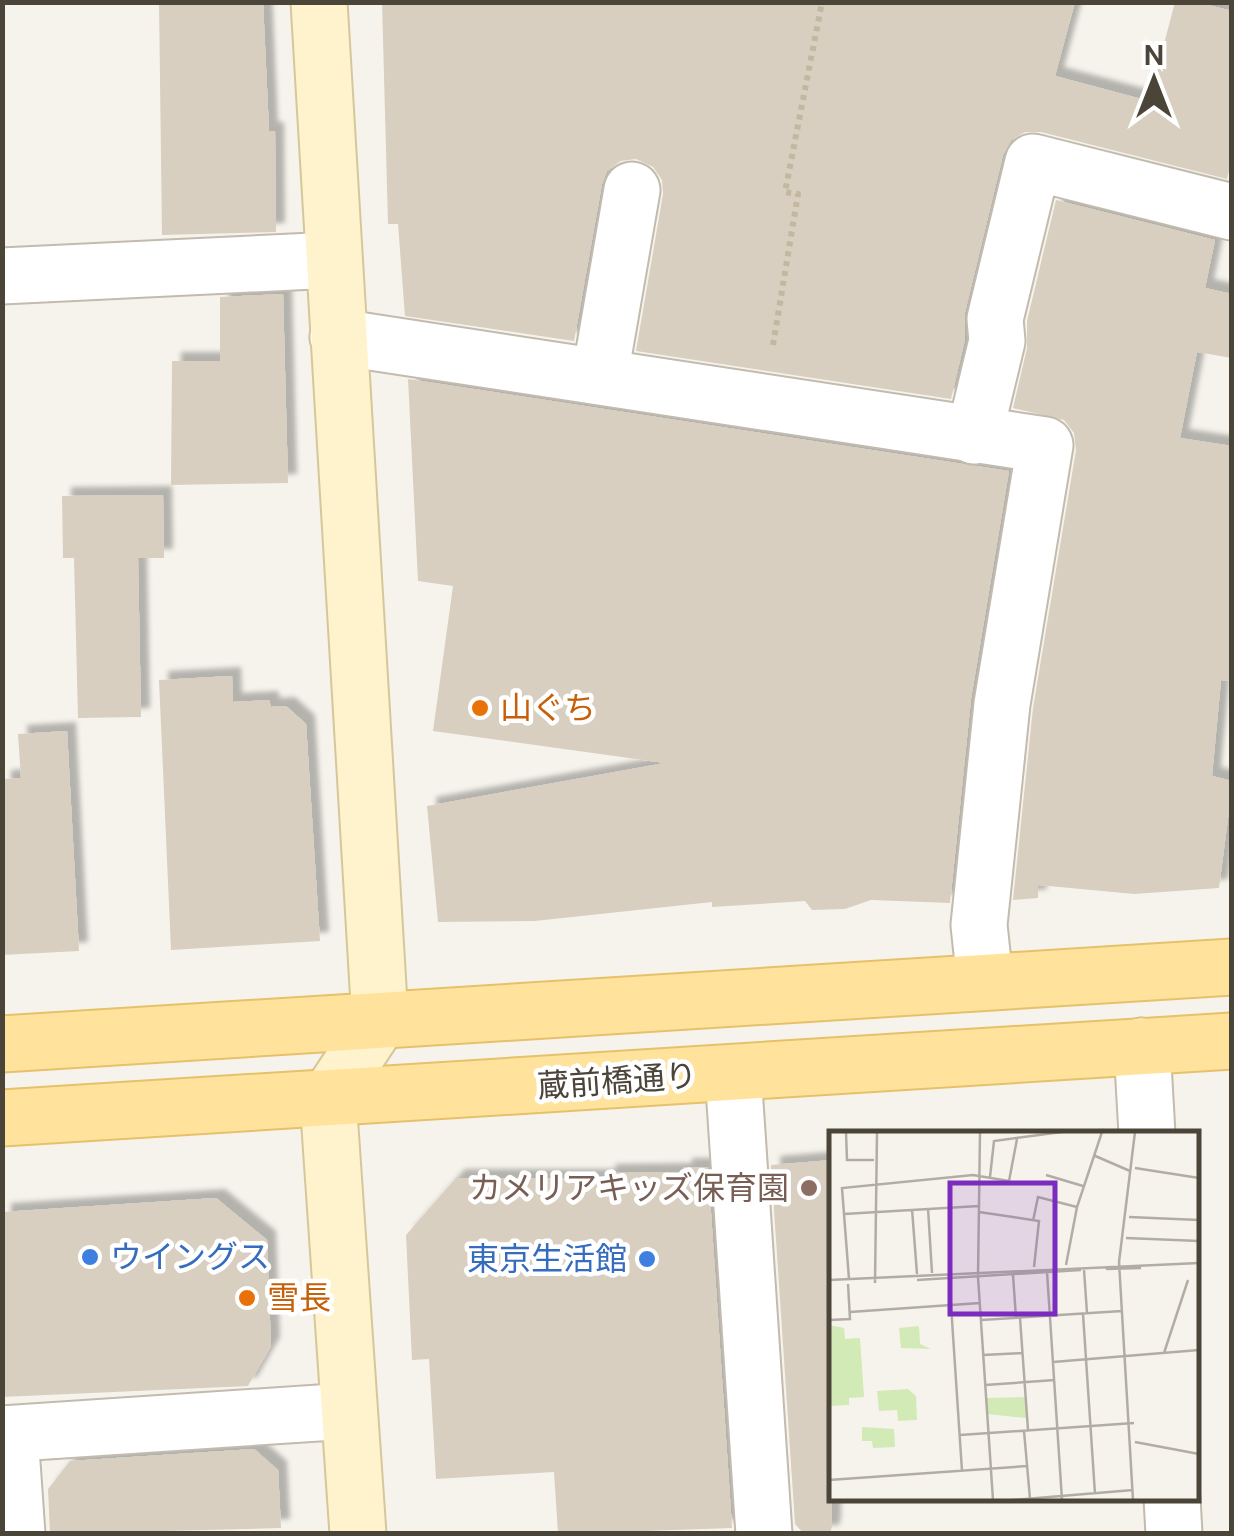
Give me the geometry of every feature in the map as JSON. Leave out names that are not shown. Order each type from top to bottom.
[{"type":"main road","points":[[2,1044],[1232,967]]},
{"type":"main road","name":"蔵前橋通り","points":[[2,1118],[1232,1041]]},
{"type":"street","points":[[320,2],[380,1020],[328,1100],[358,1534]]},
{"type":"street","points":[[974,436],[996,341],[995,319],[1033,162],[1232,212]]},
{"type":"street","points":[[600,375],[632,190]]},
{"type":"street","points":[[2,276],[334,260]]},
{"type":"street","points":[[338,337],[1044,445],[1002,704],[979,924],[985,980]]},
{"type":"street","points":[[1142,1046],[1147,1131]]},
{"type":"street","points":[[733,1073],[764,1534]]},
{"type":"street","points":[[18,1534],[6,1434],[349,1410]]},
{"type":"street","points":[[1172,1501],[1174,1534]]},
{"type":"path","points":[[763,402],[798,194],[785,192],[822,2]]},
{"type":"building","points":[[159,2],[263,2],[269,131],[275,131],[276,232],[162,235]]},
{"type":"building","points":[[382,2],[1075,2],[1055,76],[1149,101],[1175,2],[1196,2],[1232,11],[1232,157],[1227,179],[1041,132],[1025,132],[1011,140],[1003,155],[965,312],[965,339],[951,399],[636,351],[663,194],[662,180],[653,167],[636,159],[620,161],[607,171],[602,184],[574,341],[405,316],[398,224],[388,224]]},
{"type":"building","points":[[1056,200],[1215,240],[1205,288],[1232,294],[1232,358],[1197,352],[1180,438],[1232,446],[1232,681],[1221,680],[1212,776],[1232,781],[1219,888],[1134,894],[1038,885],[1038,898],[1013,900],[1033,708],[1076,450],[1074,433],[1064,420],[1013,408],[1027,348],[1027,321]]},
{"type":"building","points":[[283,294],[288,483],[171,485],[172,361],[220,361],[220,297]]},
{"type":"building","points":[[408,379],[1009,471],[971,699],[950,903],[871,900],[845,909],[812,910],[805,901],[712,907],[712,902],[535,921],[438,922],[427,806],[665,763],[433,731],[453,586],[418,581]]},
{"type":"building","points":[[163,495],[164,558],[138,558],[141,717],[78,718],[74,558],[63,558],[62,496]]},
{"type":"building","points":[[232,676],[233,702],[269,700],[271,707],[286,706],[306,724],[320,941],[171,950],[159,680]]},
{"type":"building","points":[[67,731],[79,951],[2,955],[2,779],[21,778],[18,734]]},
{"type":"building","points":[[829,1160],[830,1534],[804,1534],[795,1524],[771,1165]]},
{"type":"building","points":[[683,1167],[708,1167],[732,1528],[558,1534],[554,1472],[436,1479],[429,1359],[412,1360],[406,1235],[456,1178],[607,1178],[606,1173],[683,1172]]},
{"type":"building","points":[[216,1198],[267,1240],[271,1346],[248,1386],[2,1397],[2,1212]]},
{"type":"building","points":[[254,1449],[278,1470],[281,1528],[50,1534],[48,1489],[70,1461]]},
{"type":"place","name":"山ぐち","points":[[480,708]]},
{"type":"place","name":"カメリアキッズ保育園","points":[[809,1188]]},
{"type":"place","name":"ウイングス","points":[[90,1257]]},
{"type":"place","name":"東京生活館","points":[[647,1259]]},
{"type":"place","name":"雪長","points":[[247,1298]]}]
